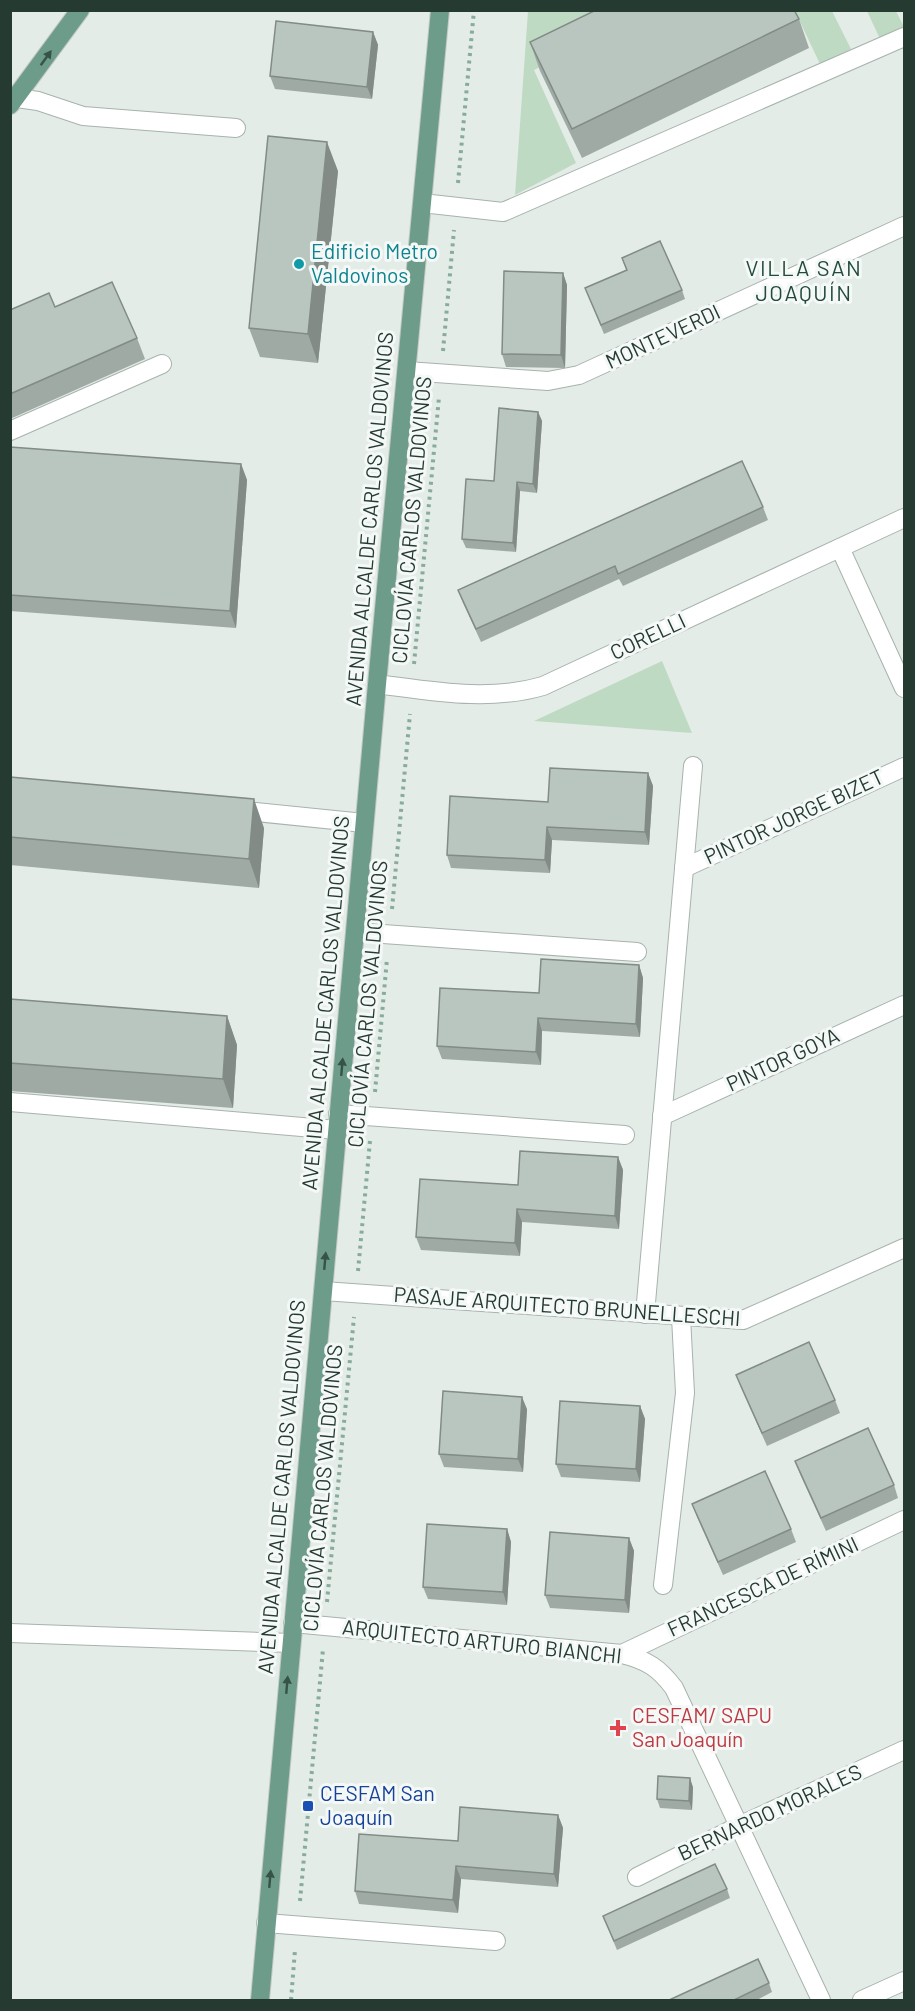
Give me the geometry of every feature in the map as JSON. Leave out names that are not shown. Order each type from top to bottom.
[{"type":"main road","points":[[12,100],[80,10]]},
{"type":"main road","name":"AVENIDA ALCALDE CARLOS VALDOVINOS","points":[[260,2001],[376,684],[440,10]]},
{"type":"street","points":[[422,203],[503,212],[904,37]]},
{"type":"street","points":[[12,100],[38,101],[83,116],[236,128]]},
{"type":"street","name":"MONTEVERDI","points":[[407,370],[548,381],[579,375],[904,226]]},
{"type":"street","points":[[10,431],[162,364]]},
{"type":"street","name":"CORELLI","points":[[376,684],[484,695],[506,694],[543,686],[904,518]]},
{"type":"street","points":[[840,548],[904,688]]},
{"type":"street","points":[[645,1314],[693,766]]},
{"type":"street","name":"PINTOR JORGE BIZET","points":[[684,868],[904,766]]},
{"type":"street","points":[[219,808],[364,823]]},
{"type":"street","points":[[355,932],[637,952]]},
{"type":"street","name":"PINTOR GOYA","points":[[662,1116],[904,1005]]},
{"type":"street","points":[[10,1102],[338,1122],[372,1115],[625,1135]]},
{"type":"street","name":"PASAJE ARQUITECTO BRUNELLESCHI","points":[[322,1291],[731,1321],[754,1317],[904,1248]]},
{"type":"street","points":[[663,1585],[685,1393],[681,1317]]},
{"type":"street","name":"FRANCESCA DE RÍMINI","points":[[622,1654],[904,1520]]},
{"type":"street","name":"ARQUITECTO ARTURO BIANCHI","points":[[293,1623],[622,1654],[648,1661],[659,1669],[675,1688],[741,1825],[821,2001]]},
{"type":"street","points":[[10,1633],[291,1643]]},
{"type":"street","name":"BERNARDO MORALES","points":[[637,1877],[741,1825],[904,1750]]},
{"type":"street","points":[[266,1923],[496,1941]]},
{"type":"street","points":[[861,2001],[904,1981]]},
{"type":"path","name":"CICLOVÍA CARLOS VALDOVINOS","points":[[291,2001],[474,10]]},
{"type":"green space","points":[[528,11],[624,11],[622,25],[534,70],[576,163],[515,195]]},
{"type":"green space","points":[[795,11],[832,11],[851,49],[820,64]]},
{"type":"green space","points":[[867,11],[896,11],[904,27],[880,39]]},
{"type":"green space","points":[[662,661],[692,733],[534,721]]},
{"type":"building","points":[[596,10],[794,10],[799,19],[572,129],[530,42]]},
{"type":"building","points":[[276,21],[373,32],[367,87],[270,76]]},
{"type":"building","name":"Edificio Metro Valdovinos","points":[[268,136],[327,142],[308,334],[249,328]]},
{"type":"building","points":[[660,241],[682,290],[601,325],[585,288],[627,270],[622,258]]},
{"type":"building","points":[[504,271],[563,273],[561,355],[502,354]]},
{"type":"building","points":[[112,282],[137,338],[10,394],[10,310],[49,293],[55,307]]},
{"type":"building","points":[[499,408],[538,412],[533,484],[517,482],[513,543],[462,539],[466,479],[494,481]]},
{"type":"building","points":[[10,447],[241,464],[230,611],[10,595]]},
{"type":"building","points":[[742,461],[763,507],[618,574],[615,566],[476,629],[458,590]]},
{"type":"building","points":[[550,768],[648,773],[645,832],[547,827],[545,860],[447,855],[450,796],[548,802]]},
{"type":"building","points":[[10,777],[254,799],[249,859],[10,837]]},
{"type":"building","points":[[541,959],[639,965],[636,1024],[538,1018],[536,1052],[437,1046],[440,988],[539,993]]},
{"type":"building","points":[[10,999],[227,1016],[223,1079],[10,1063]]},
{"type":"building","points":[[520,1151],[618,1157],[615,1216],[517,1209],[515,1243],[416,1237],[420,1179],[518,1185]]},
{"type":"building","points":[[809,1342],[835,1400],[762,1433],[736,1375]]},
{"type":"building","points":[[443,1391],[522,1397],[518,1459],[439,1454]]},
{"type":"building","points":[[560,1401],[640,1406],[636,1469],[556,1464]]},
{"type":"building","points":[[868,1428],[894,1485],[821,1518],[795,1461]]},
{"type":"building","points":[[765,1471],[791,1529],[718,1562],[692,1504]]},
{"type":"building","points":[[427,1524],[507,1529],[503,1592],[423,1587]]},
{"type":"building","points":[[550,1532],[629,1538],[625,1600],[545,1595]]},
{"type":"building","points":[[658,1776],[690,1778],[689,1801],[657,1799]]},
{"type":"building","points":[[460,1807],[558,1815],[554,1874],[456,1866],[453,1900],[355,1891],[359,1834],[458,1841]]},
{"type":"building","points":[[715,1864],[727,1889],[614,1941],[603,1916]]},
{"type":"building","points":[[758,1959],[769,1983],[732,2001],[667,2001]]},
{"type":"place","name":"Edificio Metro Valdovinos","points":[[299,264]]},
{"type":"place","name":"CESFAM/ SAPU San Joaquín","points":[[618,1728]]},
{"type":"place","name":"CESFAM San Joaquín","points":[[308,1806]]},
{"type":"district","name":"VILLA SAN JOAQUÍN","points":[[804,280]]}]
